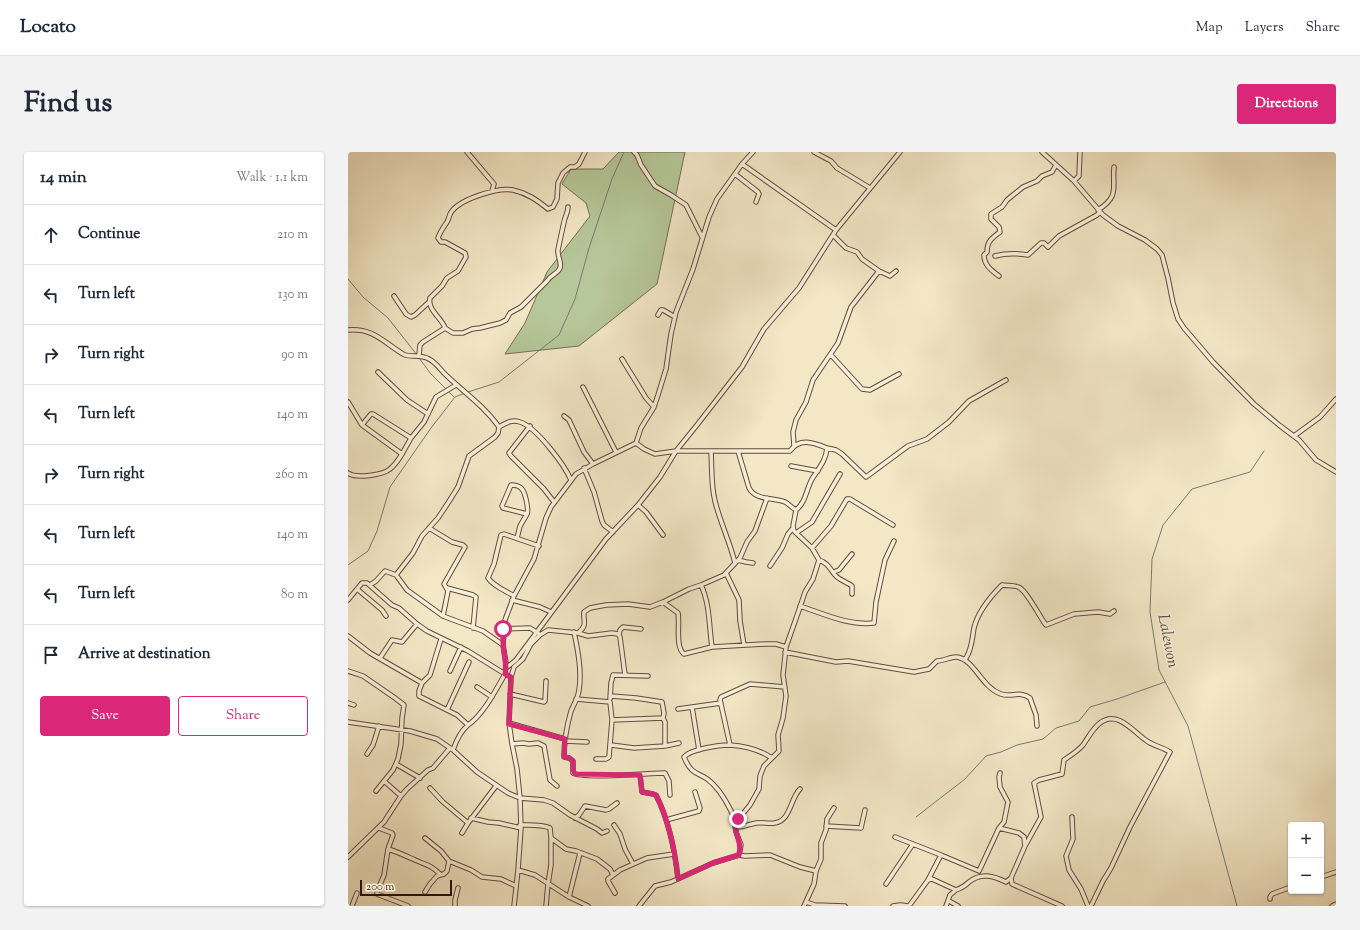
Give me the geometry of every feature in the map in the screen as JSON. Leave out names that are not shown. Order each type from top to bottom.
[{"type":"street","points":[[467,152],[494,184],[492,192]]},
{"type":"street","points":[[394,296],[406,314],[411,317],[415,316],[429,302],[430,298],[448,278],[458,271],[466,257],[465,253],[445,242],[441,242],[438,238],[452,211],[469,200],[504,189],[511,189],[531,196],[548,209],[553,207],[557,199],[558,183],[563,174],[570,167],[575,167],[579,164],[585,152]]},
{"type":"street","points":[[634,152],[655,186],[672,195],[686,206],[702,237]]},
{"type":"street","points":[[348,857],[379,828],[401,796],[452,749],[463,729],[476,718],[492,697],[505,674],[506,668],[503,645],[503,629],[505,620],[513,598],[534,559],[546,518],[554,502],[576,474],[584,468],[636,443],[641,428],[654,407],[666,369],[675,316],[693,269],[709,217],[717,199],[742,164],[753,152]]},
{"type":"street","points":[[814,152],[831,161],[837,168],[870,188]]},
{"type":"street","points":[[506,668],[516,660],[606,539],[638,505],[660,477],[676,451],[742,367],[764,329],[800,288],[836,230],[896,159],[900,152]]},
{"type":"street","points":[[1042,152],[1074,181],[1103,216],[1118,226],[1145,240],[1157,249],[1162,255],[1178,319],[1184,328],[1254,404],[1279,426],[1294,436],[1316,460],[1336,472]]},
{"type":"street","points":[[1074,181],[1079,176],[1078,163],[1080,152]]},
{"type":"street","points":[[742,164],[836,230]]},
{"type":"street","points":[[998,276],[988,267],[984,260],[984,255],[987,252],[987,245],[989,241],[1000,232],[999,227],[991,219],[991,214],[1002,207],[1007,200],[1023,187],[1037,182],[1042,176],[1052,172],[1056,165]]},
{"type":"street","points":[[995,256],[1006,253],[1028,255],[1041,243],[1044,243],[1048,247],[1059,236],[1097,216],[1099,211],[1112,199],[1114,167]]},
{"type":"street","points":[[736,174],[758,192],[759,194],[756,202]]},
{"type":"street","points":[[429,302],[430,306],[445,328],[453,333],[463,333],[472,329],[500,323],[506,320],[510,313],[521,307],[547,281],[550,276],[558,272],[561,266],[558,256],[559,241],[568,207]]},
{"type":"street","points":[[833,235],[846,248],[858,252],[862,259],[879,271],[890,276],[896,271]]},
{"type":"street","points":[[794,446],[793,432],[796,420],[806,402],[813,380],[838,343],[851,307],[879,271]]},
{"type":"street","points":[[658,315],[660,310],[663,310],[675,316]]},
{"type":"street","points":[[419,355],[420,345],[445,328]]},
{"type":"street","points":[[348,330],[375,334],[404,355],[419,355],[429,358],[436,363],[446,376],[475,400],[499,428]]},
{"type":"street","points":[[831,355],[862,389],[870,390],[899,374]]},
{"type":"street","points":[[622,359],[641,391],[654,407]]},
{"type":"street","points":[[378,372],[407,400],[428,414]]},
{"type":"street","points":[[636,443],[655,454],[676,451],[790,451],[794,446],[804,442],[813,442],[836,450],[866,477],[908,446],[927,439],[949,422],[969,401],[1006,380]]},
{"type":"street","points":[[348,474],[357,477],[389,470],[396,464],[410,438],[424,422],[436,396],[456,385]]},
{"type":"street","points":[[583,387],[616,452]]},
{"type":"street","points":[[1294,436],[1320,417],[1336,399]]},
{"type":"street","points":[[348,402],[362,425],[402,454]]},
{"type":"street","points":[[362,425],[371,414],[373,414],[410,438]]},
{"type":"street","points":[[564,416],[568,420],[584,452],[593,464]]},
{"type":"street","points":[[396,575],[429,528],[442,513],[458,487],[469,456],[495,437],[499,428],[506,423],[511,421],[519,421],[530,426],[554,453],[571,480]]},
{"type":"street","points":[[530,426],[509,453],[510,456],[544,489],[554,502]]},
{"type":"street","points":[[770,566],[793,528],[796,510],[804,499],[812,480],[822,465],[827,448]]},
{"type":"street","points":[[738,451],[741,464],[752,493],[785,502],[796,510]]},
{"type":"street","points":[[711,452],[714,499],[719,517],[737,561]]},
{"type":"street","points":[[791,466],[818,471]]},
{"type":"street","points":[[584,468],[594,492],[602,521],[604,525],[613,532]]},
{"type":"street","points":[[796,533],[812,522],[840,474]]},
{"type":"street","points":[[517,538],[520,526],[527,514],[528,510],[522,489],[519,486],[511,486],[502,506],[503,508],[527,514]]},
{"type":"street","points":[[576,632],[583,628],[584,612],[590,608],[606,605],[628,604],[650,607],[689,589],[701,586],[726,573],[744,552],[747,542],[755,531],[767,498]]},
{"type":"street","points":[[812,548],[831,526],[847,499],[850,499],[893,525]]},
{"type":"street","points":[[638,505],[646,512],[663,535]]},
{"type":"street","points":[[429,528],[452,542],[465,547],[444,584],[447,588],[447,596],[443,616]]},
{"type":"street","points":[[793,528],[796,533],[812,548],[819,560],[827,564],[835,575],[852,586],[852,594]]},
{"type":"street","points":[[538,546],[504,534],[501,535],[494,564],[488,578],[513,598],[540,606],[551,612]]},
{"type":"street","points":[[800,606],[837,619],[859,623],[874,623],[876,602],[885,560],[894,542]]},
{"type":"street","points":[[834,572],[839,570],[852,554]]},
{"type":"street","points":[[739,855],[741,845],[736,832],[736,822],[750,805],[759,789],[761,771],[777,753],[779,748],[778,735],[783,718],[786,696],[783,675],[786,647],[800,606],[813,579],[819,560]]},
{"type":"street","points":[[737,561],[753,563]]},
{"type":"street","points":[[370,585],[376,582],[385,571],[396,575],[407,590],[443,616],[483,631],[503,645]]},
{"type":"street","points":[[726,573],[738,600],[744,645]]},
{"type":"street","points":[[348,600],[357,589],[364,583],[368,582],[417,624],[441,639],[461,648],[511,677]]},
{"type":"street","points":[[964,658],[966,658],[970,652],[974,628],[982,610],[1002,585],[1018,587],[1025,592],[1037,614],[1046,625],[1074,614],[1098,612],[1110,614],[1114,611]]},
{"type":"street","points":[[701,586],[705,593],[709,614],[712,647]]},
{"type":"street","points":[[447,588],[476,597],[473,628]]},
{"type":"street","points":[[357,589],[382,610],[386,616]]},
{"type":"street","points":[[663,602],[678,613],[679,640],[682,653],[687,654],[712,647],[744,645],[776,644],[786,647]]},
{"type":"street","points":[[544,621],[548,630]]},
{"type":"street","points":[[380,658],[392,640],[402,642],[417,624]]},
{"type":"street","points":[[624,675],[619,635],[620,630],[623,627],[642,629]]},
{"type":"street","points":[[503,629],[526,628],[537,631],[540,635]]},
{"type":"street","points":[[514,906],[518,870],[520,798],[517,769],[509,724],[511,677],[514,667],[523,659],[531,644],[540,635],[548,630],[576,632],[588,636],[612,633],[619,635]]},
{"type":"street","points":[[576,632],[580,675],[578,693],[571,711],[565,740],[564,757],[573,761],[573,770],[575,774],[666,774],[669,781],[670,795]]},
{"type":"street","points":[[348,636],[380,658],[422,683]]},
{"type":"street","points":[[441,639],[430,675],[422,683],[419,696],[457,715],[468,725]]},
{"type":"street","points":[[450,671],[461,648]]},
{"type":"street","points":[[785,652],[836,662],[848,661],[914,672],[929,669],[937,661],[944,661],[955,656],[964,658],[992,690],[1008,695],[1023,693],[1030,698],[1036,715],[1037,726]]},
{"type":"street","points":[[447,710],[469,662]]},
{"type":"street","points":[[348,671],[363,676],[404,706],[401,744],[396,764],[376,791]]},
{"type":"street","points":[[596,758],[608,758],[612,720],[610,702],[612,676],[648,676]]},
{"type":"street","points":[[510,694],[544,702],[546,681]]},
{"type":"street","points":[[730,745],[721,697],[750,684],[785,688]]},
{"type":"street","points":[[477,687],[492,697]]},
{"type":"street","points":[[611,696],[662,702],[664,713],[663,718],[665,722],[665,746]]},
{"type":"street","points":[[576,699],[610,702]]},
{"type":"street","points":[[348,703],[354,705]]},
{"type":"street","points":[[678,709],[721,703]]},
{"type":"street","points":[[692,707],[699,750]]},
{"type":"street","points":[[612,720],[663,718]]},
{"type":"street","points":[[895,837],[1006,882],[1011,878],[1025,846],[1041,817],[1034,783],[1039,780],[1062,774],[1064,760],[1082,746],[1099,724],[1105,720],[1114,719],[1123,722],[1147,741],[1170,752],[1130,827],[1111,868],[1089,906]]},
{"type":"street","points":[[348,722],[410,731],[437,739],[452,749],[477,772],[508,794],[520,798],[548,801],[602,833],[607,831]]},
{"type":"street","points":[[509,724],[565,740],[587,742]]},
{"type":"street","points":[[367,754],[373,745],[379,726]]},
{"type":"street","points":[[512,744],[538,743],[543,745],[550,780],[557,786]]},
{"type":"street","points":[[610,745],[634,748],[665,746],[679,743]]},
{"type":"street","points":[[736,822],[714,785],[705,778],[692,772],[684,757],[699,750],[730,745],[749,748],[766,754],[772,758]]},
{"type":"street","points":[[396,764],[420,778]]},
{"type":"street","points":[[979,871],[998,828],[1004,822],[1008,802],[1000,787],[998,778],[1000,773]]},
{"type":"street","points":[[640,775],[642,792],[656,795],[666,820],[678,879]]},
{"type":"street","points":[[384,781],[401,796]]},
{"type":"street","points":[[462,833],[471,818],[496,786]]},
{"type":"street","points":[[430,788],[443,802],[468,823]]},
{"type":"street","points":[[735,827],[740,828],[759,822],[781,821],[800,789]]},
{"type":"street","points":[[666,820],[698,811],[700,808],[695,792]]},
{"type":"street","points":[[575,818],[585,806],[606,810],[617,803]]},
{"type":"street","points":[[834,808],[828,817],[821,843],[821,859],[816,871],[814,884],[805,904],[845,906]]},
{"type":"street","points":[[826,826],[861,828],[865,810]]},
{"type":"street","points":[[1072,817],[1073,839],[1066,856],[1069,870],[1081,889],[1089,906]]},
{"type":"street","points":[[471,818],[520,827],[539,825],[550,828],[551,865],[546,906]]},
{"type":"street","points":[[614,825],[620,834],[625,849],[633,864]]},
{"type":"street","points":[[379,828],[392,833],[393,835],[389,842],[384,875],[377,894],[408,906]]},
{"type":"street","points":[[998,828],[1019,833],[1024,837],[1025,846]]},
{"type":"street","points":[[425,838],[442,851],[449,861],[471,870],[482,877],[501,879],[516,886]]},
{"type":"street","points":[[551,838],[566,848],[597,859],[610,868],[613,875]]},
{"type":"street","points":[[886,884],[913,844]]},
{"type":"street","points":[[388,849],[428,864],[440,874]]},
{"type":"street","points":[[569,897],[580,853]]},
{"type":"street","points":[[615,893],[608,880],[613,875],[647,858],[674,854]]},
{"type":"street","points":[[639,906],[655,886],[671,882],[713,863],[739,855],[770,855],[800,867],[816,871]]},
{"type":"street","points":[[893,906],[910,906],[928,880],[941,855]]},
{"type":"street","points":[[425,892],[430,884],[440,874],[444,874],[449,861]]},
{"type":"street","points":[[518,870],[535,875],[569,897],[588,906]]},
{"type":"street","points":[[1324,876],[1336,872]]},
{"type":"street","points":[[946,906],[950,895],[956,890],[965,886],[979,876],[991,875]]},
{"type":"street","points":[[1011,878],[1012,884],[1062,906]]},
{"type":"street","points":[[928,880],[932,879],[956,890]]},
{"type":"street","points":[[455,906],[458,888]]},
{"type":"street","points":[[1270,899],[1272,894],[1288,889]]},
{"type":"street","points":[[352,906],[357,893]]},
{"type":"street","points":[[949,901],[958,906]]},
{"type":"street","points":[[1332,906],[1336,904]]},
{"type":"green space","points":[[619,152],[685,152],[657,284],[579,346],[505,354],[525,323],[547,272],[590,216],[586,203],[562,184],[571,169],[603,169]]},
{"type":"waterway","points":[[468,392],[499,382],[559,335],[575,299],[589,248],[612,179],[624,152]]},
{"type":"waterway","points":[[348,279],[363,297],[388,318],[417,355]]},
{"type":"waterway","points":[[419,358],[431,374],[454,397]]},
{"type":"waterway","points":[[348,565],[368,551],[377,531],[390,487],[431,428],[455,397],[465,393]]},
{"type":"waterway","name":"Lalewon","points":[[1237,906],[1188,726],[1159,670],[1150,612],[1152,559],[1163,525],[1192,489],[1250,472],[1264,451]]},
{"type":"waterway","points":[[916,817],[965,779],[986,756],[1001,752],[1017,745],[1043,739],[1056,728],[1079,721],[1090,707],[1165,682]]},
{"type":"route","points":[[503,629],[503,645],[506,659],[505,674],[511,677],[509,724],[565,739],[564,757],[572,759],[573,773],[575,774],[640,775],[642,792],[656,795],[665,816],[673,846],[678,879],[713,863],[739,855],[741,845],[735,827],[738,819]]}]
